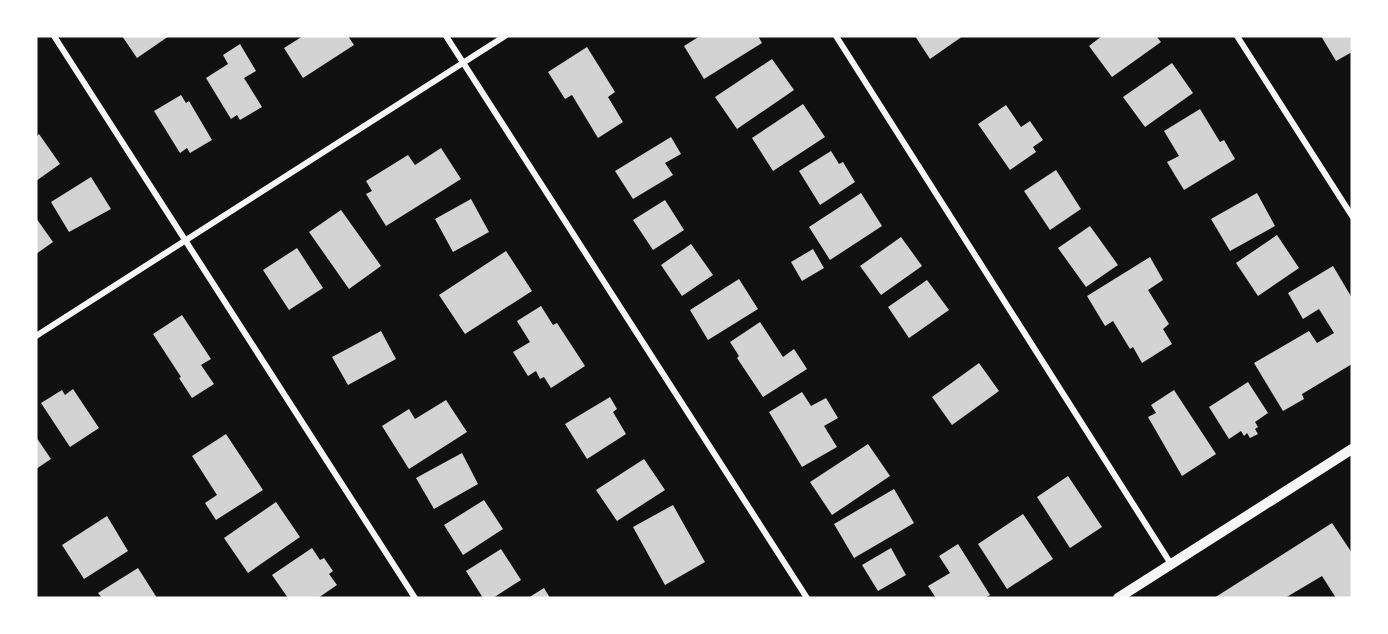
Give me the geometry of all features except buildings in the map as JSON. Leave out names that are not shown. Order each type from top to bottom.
[{"type":"street","points":[[54,36],[415,598]]},
{"type":"street","points":[[446,36],[807,598]]},
{"type":"street","points":[[36,336],[505,36]]},
{"type":"street","points":[[836,36],[1171,564]]},
{"type":"street","points":[[1238,36],[1352,216]]},
{"type":"street","points":[[1118,598],[1352,449]]}]
